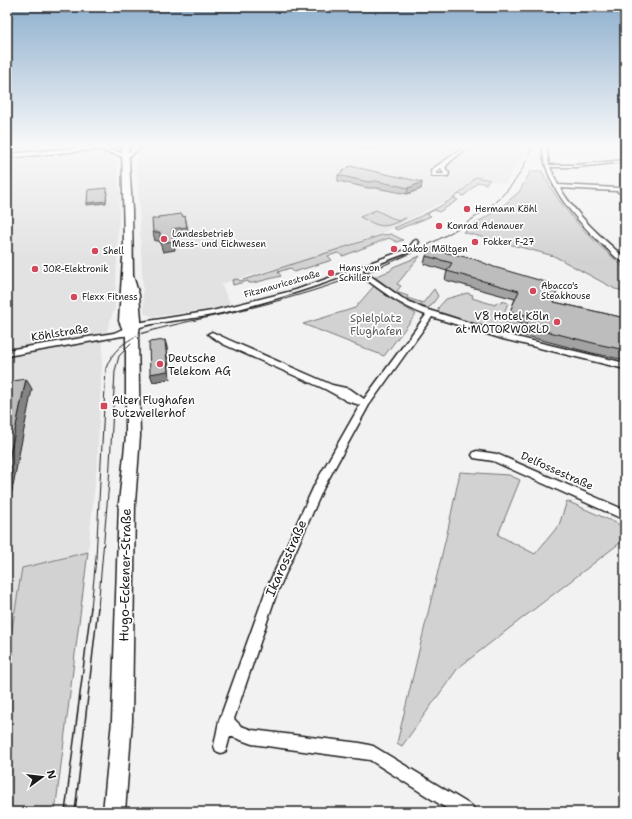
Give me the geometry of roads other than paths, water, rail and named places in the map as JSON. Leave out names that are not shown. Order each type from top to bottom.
[{"type":"main road","name":"Hugo-Eckener-Straße","points":[[114,812],[122,721],[127,503],[133,436],[131,326],[133,289],[128,276],[127,183]]},
{"type":"street","points":[[555,183],[577,214],[610,249],[625,261]]},
{"type":"street","points":[[556,186],[618,190],[625,194]]},
{"type":"street","name":"Fitzmauricestraße","points":[[131,326],[237,307],[298,291],[410,250],[416,242]]},
{"type":"street","points":[[357,270],[399,300],[419,310],[431,312],[506,336],[625,366]]},
{"type":"street","name":"Ikarosstraße","points":[[221,746],[226,721],[247,656],[270,594],[320,487],[362,402],[431,312]]},
{"type":"street","name":"Köhlstraße","points":[[7,353],[131,326]]},
{"type":"street","points":[[212,334],[226,342],[328,387],[344,396],[362,402]]},
{"type":"street","name":"Delfossestraße","points":[[477,455],[494,457],[625,515]]},
{"type":"street","points":[[226,721],[236,731],[252,737],[360,750],[373,753],[466,812]]},
{"type":"tram line","points":[[91,608],[96,558],[106,368],[115,352],[129,340],[140,334],[258,306],[308,292],[381,267],[450,233],[477,216],[500,197],[513,183]]},
{"type":"tram line","points":[[98,608],[109,482],[115,371],[119,356],[131,344]]},
{"type":"tram line","points":[[65,812],[91,607]]},
{"type":"tram line","points":[[75,812],[98,607]]},
{"type":"place","name":"Hermann Köhl","points":[[467,209]]},
{"type":"place","name":"Konrad Adenauer","points":[[439,226]]},
{"type":"place","name":"Landesbetrieb Mess- und Eichwesen","points":[[164,239]]},
{"type":"place","name":"Fokker F-27","points":[[475,242]]},
{"type":"place","name":"Jakob Möltgen","points":[[394,249]]},
{"type":"place","name":"Shell","points":[[95,251]]},
{"type":"place","name":"JOR-Elektronik","points":[[35,269]]},
{"type":"place","name":"Hans von Schiller","points":[[331,273]]},
{"type":"place","name":"Abacco's Steakhouse","points":[[533,291]]},
{"type":"place","name":"Flexx Fitness","points":[[74,297]]},
{"type":"place","name":"V8 Hotel Köln at MOTORWORLD","points":[[557,322]]},
{"type":"place","name":"Deutsche Telekom AG","points":[[160,364]]},
{"type":"place","name":"Alter Flughafen Butzweilerhof","points":[[104,406]]},
{"type":"park label","name":"Spielplatz Flughafen","points":[[376,324]]}]
